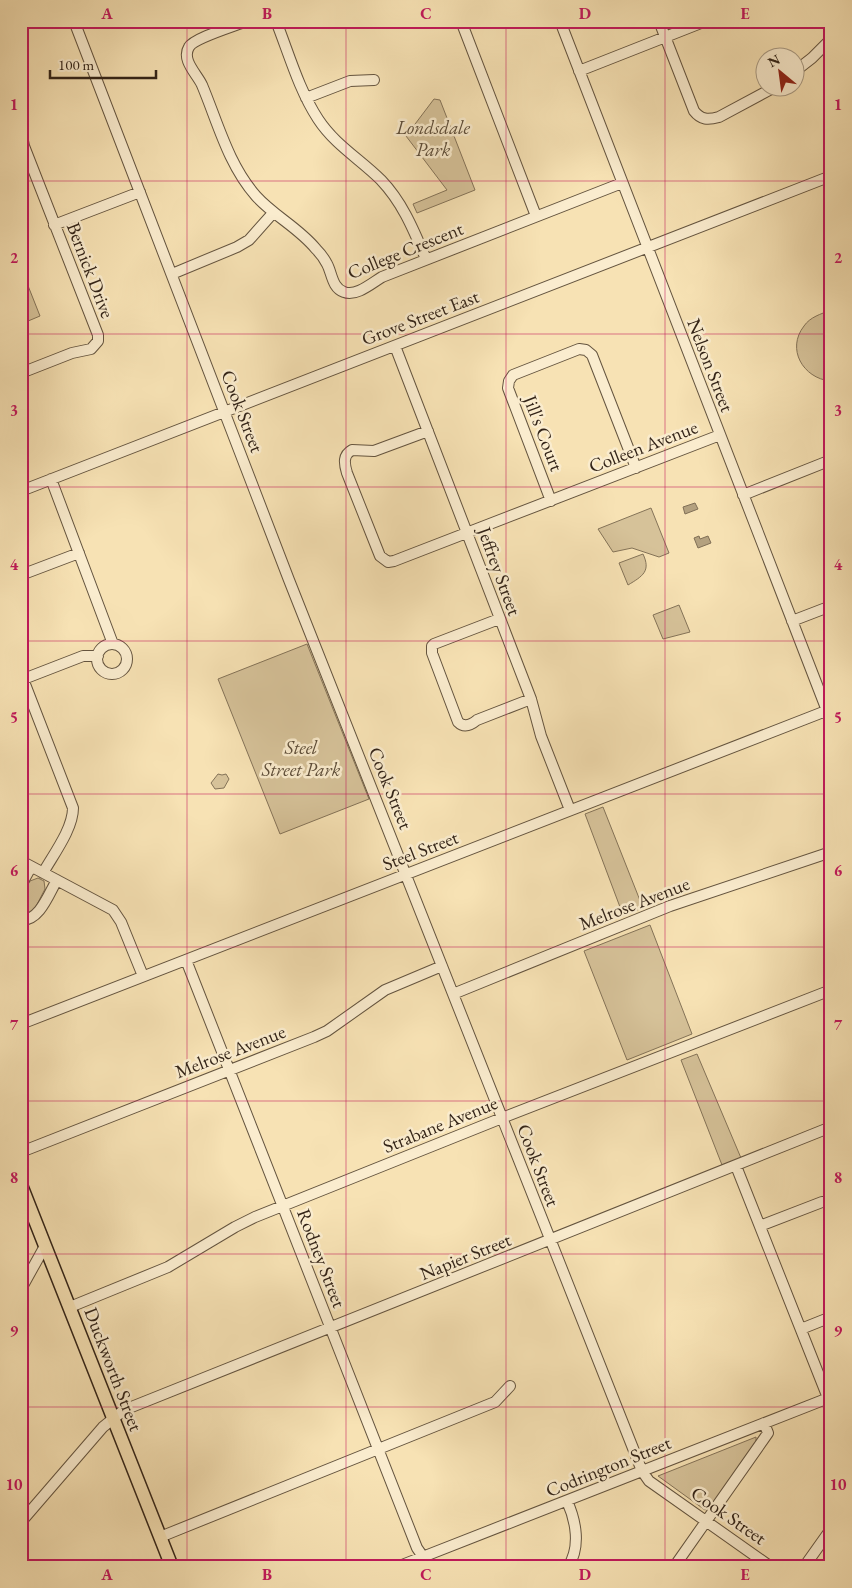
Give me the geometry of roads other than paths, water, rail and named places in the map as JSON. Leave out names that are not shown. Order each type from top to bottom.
[{"type":"main road","name":"Duckworth Street","points":[[21,1185],[172,1567]]},
{"type":"street","name":"Cook Street","points":[[74,21],[442,966],[642,1471],[649,1481],[771,1567]]},
{"type":"street","name":"College Crescent","points":[[247,21],[195,40],[188,48],[187,58],[201,82],[234,164],[256,196],[273,213],[297,230],[314,246],[328,265],[335,284],[342,292],[355,292],[382,277],[426,259],[622,183]]},
{"type":"street","points":[[276,21],[306,98],[318,119],[338,143],[379,179],[396,199],[409,219],[426,259]]},
{"type":"street","points":[[461,21],[536,216]]},
{"type":"street","name":"Nelson Street","points":[[560,21],[792,622],[829,710],[831,721]]},
{"type":"street","points":[[660,21],[694,111],[698,116],[711,120],[754,98]]},
{"type":"street","points":[[579,71],[706,21]]},
{"type":"street","points":[[804,64],[831,38]]},
{"type":"street","points":[[306,98],[350,81],[374,80]]},
{"type":"street","name":"Bernick Drive","points":[[21,132],[24,146],[98,335],[98,341],[91,349],[72,353],[21,373]]},
{"type":"street","name":"Grove Street East","points":[[21,491],[831,176]]},
{"type":"street","points":[[54,225],[140,192]]},
{"type":"street","points":[[172,274],[237,247],[249,240],[273,213]]},
{"type":"street","name":"Jeffrey Street","points":[[395,346],[531,699],[541,736],[570,810]]},
{"type":"street","name":"Jill's Court","points":[[551,500],[508,388],[509,381],[513,376],[579,349],[586,350],[592,354],[636,468]]},
{"type":"street","name":"Colleen Avenue","points":[[428,431],[374,451],[352,450],[346,454],[345,466],[378,552],[383,560],[388,562],[394,562],[720,435]]},
{"type":"street","points":[[743,495],[830,463]]},
{"type":"street","points":[[51,479],[113,644]]},
{"type":"street","points":[[21,575],[79,552]]},
{"type":"street","points":[[792,622],[831,606]]},
{"type":"street","points":[[499,619],[432,646],[432,654],[458,722],[463,725],[470,725],[477,720],[531,699]]},
{"type":"street","points":[[113,644],[122,648],[127,657],[121,670],[116,673],[106,672],[99,666],[98,656],[105,646],[113,644]]},
{"type":"street","points":[[44,873],[68,828],[72,819],[73,808],[22,680],[83,656],[98,656]]},
{"type":"street","name":"Steel Street","points":[[21,1024],[829,710]]},
{"type":"street","name":"Melrose Avenue","points":[[453,994],[670,906],[831,852]]},
{"type":"street","points":[[21,885],[26,864],[113,910],[121,922],[143,976]]},
{"type":"street","points":[[21,920],[27,921],[34,916],[57,880]]},
{"type":"street","name":"Rodney Street","points":[[186,960],[417,1548],[430,1567]]},
{"type":"street","name":"Melrose Avenue","points":[[21,1152],[321,1034],[385,990],[442,966]]},
{"type":"street","name":"Strabane Avenue","points":[[70,1306],[168,1267],[235,1227],[282,1206],[831,990]]},
{"type":"street","name":"Napier Street","points":[[21,1522],[103,1427],[124,1410],[831,1127]]},
{"type":"street","points":[[736,1166],[830,1398]]},
{"type":"street","points":[[760,1226],[822,1202],[831,1202]]},
{"type":"street","points":[[21,1289],[46,1246]]},
{"type":"street","points":[[801,1328],[831,1317]]},
{"type":"street","points":[[160,1536],[495,1402],[510,1386]]},
{"type":"street","name":"Codrington Street","points":[[397,1567],[830,1398]]},
{"type":"street","points":[[674,1567],[768,1433],[764,1423]]},
{"type":"street","points":[[566,1501],[574,1522],[576,1537],[574,1551],[568,1567]]},
{"type":"street","points":[[804,1567],[831,1529]]},
{"type":"park label","name":"Londsdale Park","points":[[433,138]]},
{"type":"park label","name":"Steel Street Park","points":[[301,758]]}]
